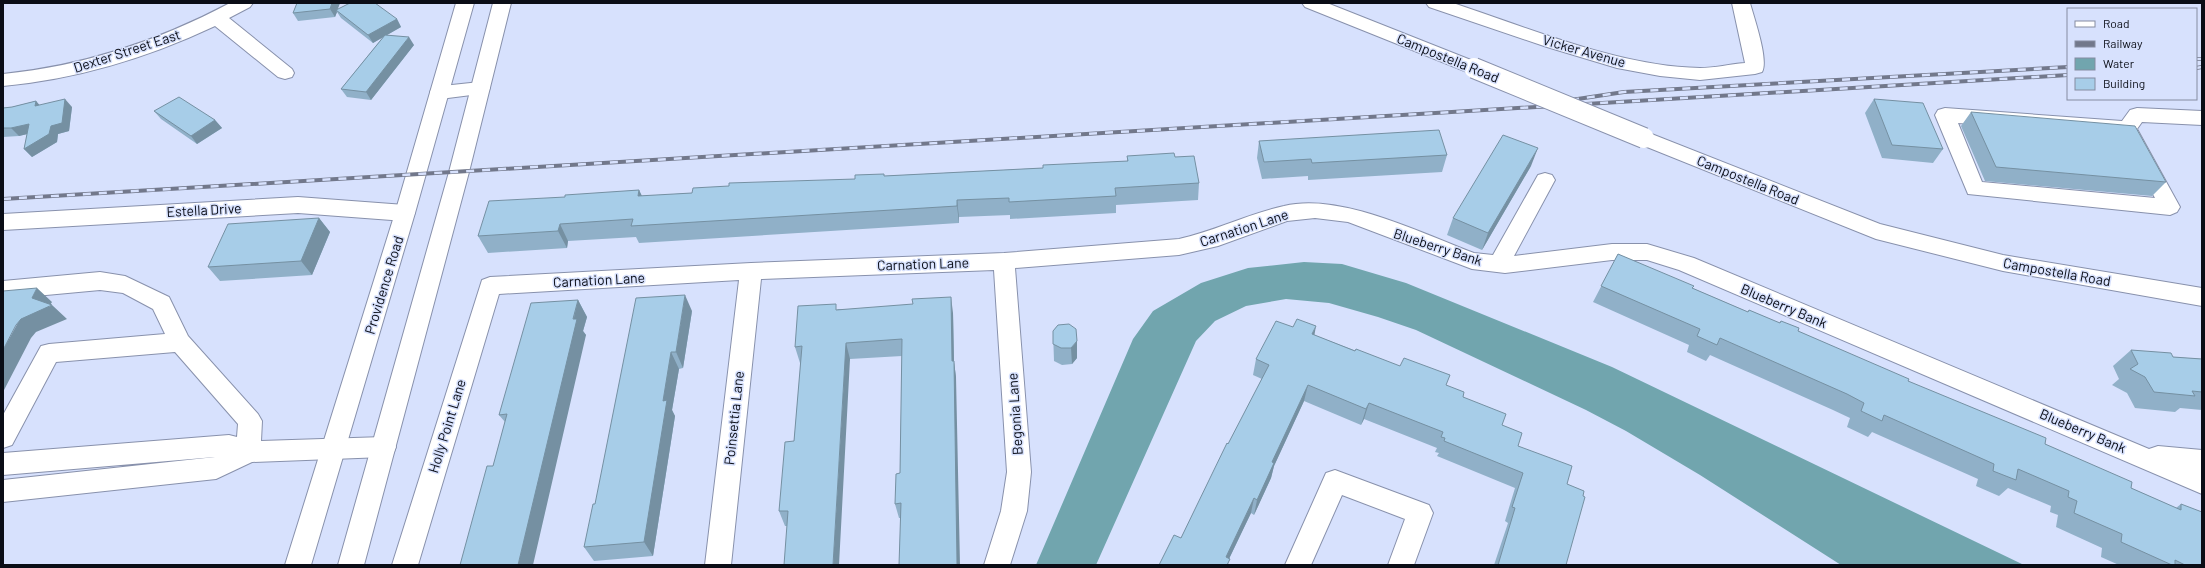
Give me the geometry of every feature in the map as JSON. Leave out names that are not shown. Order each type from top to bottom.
[{"type":"street","name":"Dexter Street East","points":[[3,80],[62,72],[121,56],[169,40],[217,18],[244,3]]},
{"type":"street","name":"Providence Road","points":[[298,565],[406,213],[465,3]]},
{"type":"street","points":[[351,565],[384,447],[502,3]]},
{"type":"street","name":"Campostella Road","points":[[1311,3],[1876,231],[2003,263],[2202,297]]},
{"type":"street","name":"Vicker Avenue","points":[[1435,3],[1554,43],[1617,62],[1660,70],[1700,74],[1755,68],[1753,50],[1741,3]]},
{"type":"street","points":[[217,18],[285,72]]},
{"type":"street","points":[[440,92],[480,88]]},
{"type":"street","points":[[1945,115],[2127,128],[2170,207],[1975,189],[1945,115]]},
{"type":"street","points":[[2127,128],[2137,115],[2202,118]]},
{"type":"street","points":[[1499,264],[1545,180]]},
{"type":"street","name":"Estella Drive","points":[[3,222],[298,205],[406,213]]},
{"type":"street","name":"Carnation Lane","points":[[490,286],[751,271],[1004,260],[1179,247],[1210,240],[1285,213],[1315,210],[1350,215]]},
{"type":"street","name":"Blueberry Bank","points":[[1350,215],[1414,241],[1472,261],[1499,264],[1539,262],[1612,252],[1647,252],[1686,264],[2202,483]]},
{"type":"street","name":"Begonia Lane","points":[[997,565],[1014,511],[1018,472],[1004,260]]},
{"type":"street","name":"Poinsettia Lane","points":[[718,565],[751,271]]},
{"type":"street","points":[[3,290],[100,281],[117,282],[131,287],[161,303],[180,342],[250,421],[249,452]]},
{"type":"street","name":"Holly Point Lane","points":[[405,565],[490,286]]},
{"type":"street","points":[[3,438],[49,353],[180,342]]},
{"type":"street","points":[[3,464],[229,445],[249,452],[384,447]]},
{"type":"street","points":[[3,491],[216,468],[249,452]]},
{"type":"street","points":[[2139,455],[2202,461]]},
{"type":"street","points":[[1298,565],[1335,482],[1420,514],[1401,565]]},
{"type":"water","points":[[1304,262],[1342,264],[1406,283],[1612,367],[2024,565],[1841,565],[1700,475],[1626,431],[1586,410],[1416,330],[1329,303],[1286,299],[1246,306],[1215,321],[1196,341],[1096,565],[1036,565],[1133,339],[1153,311],[1201,283],[1248,268]]},
{"type":"building","points":[[297,3],[332,3],[330,9],[293,13]]},
{"type":"building","points":[[350,3],[375,3],[397,19],[368,35],[336,10]]},
{"type":"building","points":[[385,35],[409,37],[366,92],[341,89]]},
{"type":"building","points":[[179,97],[215,120],[191,136],[154,111]]},
{"type":"building","points":[[65,99],[62,123],[51,126],[49,134],[24,149],[29,124],[11,128],[3,128],[3,108],[36,101],[35,106]]},
{"type":"building","points":[[1874,99],[1923,103],[1943,149],[1892,145]]},
{"type":"building","points":[[1971,112],[2135,126],[2166,182],[1996,167]]},
{"type":"building","points":[[1439,130],[1447,155],[1312,163],[1311,159],[1264,162],[1259,141]]},
{"type":"building","points":[[1503,135],[1538,148],[1488,233],[1453,218]]},
{"type":"building","points":[[1174,153],[1175,157],[1194,156],[1199,183],[1115,188],[1116,196],[1009,202],[1009,198],[957,200],[957,206],[631,226],[633,219],[560,224],[558,231],[478,236],[489,201],[565,197],[565,195],[639,190],[638,196],[692,193],[693,188],[729,186],[729,183],[855,179],[855,175],[884,174],[884,176],[1043,168],[1043,165],[1128,161],[1127,156]]},
{"type":"building","points":[[319,218],[301,261],[208,267],[228,224]]},
{"type":"building","points":[[1618,254],[1694,286],[1692,288],[1748,312],[1749,310],[1780,323],[1781,321],[1799,328],[1798,331],[1909,379],[1908,381],[2046,438],[2045,444],[2132,482],[2131,488],[2181,510],[2181,504],[2202,512],[2202,565],[2185,565],[2175,560],[2175,565],[2172,565],[2121,542],[2122,534],[2074,513],[2077,501],[2068,497],[2069,491],[2018,469],[2016,480],[1993,471],[1994,464],[1884,415],[1882,421],[1861,411],[1864,403],[1847,394],[1720,338],[1717,345],[1697,336],[1700,329],[1601,286]]},
{"type":"building","points":[[37,288],[32,298],[52,305],[21,319],[16,325],[3,350],[3,291]]},
{"type":"building","points":[[685,295],[676,352],[671,352],[663,401],[667,400],[644,542],[584,547],[593,504],[595,504],[636,298]]},
{"type":"building","points":[[951,297],[952,361],[954,361],[957,565],[899,565],[901,503],[895,504],[896,474],[900,473],[902,339],[846,343],[833,565],[784,565],[788,511],[779,511],[785,442],[794,441],[802,346],[795,347],[798,306],[836,304],[836,310],[913,304],[912,299]]},
{"type":"building","points":[[578,300],[573,319],[577,319],[518,565],[460,565],[487,466],[493,466],[507,414],[499,415],[531,303]]},
{"type":"building","points":[[1297,319],[1316,326],[1312,334],[1355,351],[1356,349],[1400,366],[1404,358],[1450,375],[1446,385],[1464,392],[1463,397],[1506,414],[1502,425],[1522,433],[1518,446],[1572,466],[1567,484],[1584,491],[1583,496],[1585,497],[1566,565],[1498,565],[1515,508],[1512,507],[1523,473],[1444,441],[1445,438],[1441,437],[1443,432],[1369,403],[1366,409],[1308,385],[1272,462],[1274,463],[1257,500],[1254,498],[1226,557],[1230,559],[1227,565],[1159,565],[1174,535],[1181,538],[1227,443],[1228,444],[1269,365],[1256,359],[1276,321],[1293,327]]},
{"type":"building","points":[[1069,324],[1076,329],[1077,341],[1071,348],[1061,348],[1053,344],[1053,331],[1058,325]]},
{"type":"building","points":[[2131,350],[2171,353],[2173,357],[2202,359],[2202,392],[2192,391],[2195,396],[2154,392],[2145,377],[2130,369],[2138,364]]},
{"type":"railway","points":[[2197,59],[2202,59]]},
{"type":"railway","points":[[1571,100],[1624,92],[2067,67]]},
{"type":"railway","points":[[2197,68],[2202,67]]},
{"type":"railway","points":[[3,199],[2067,75]]}]
